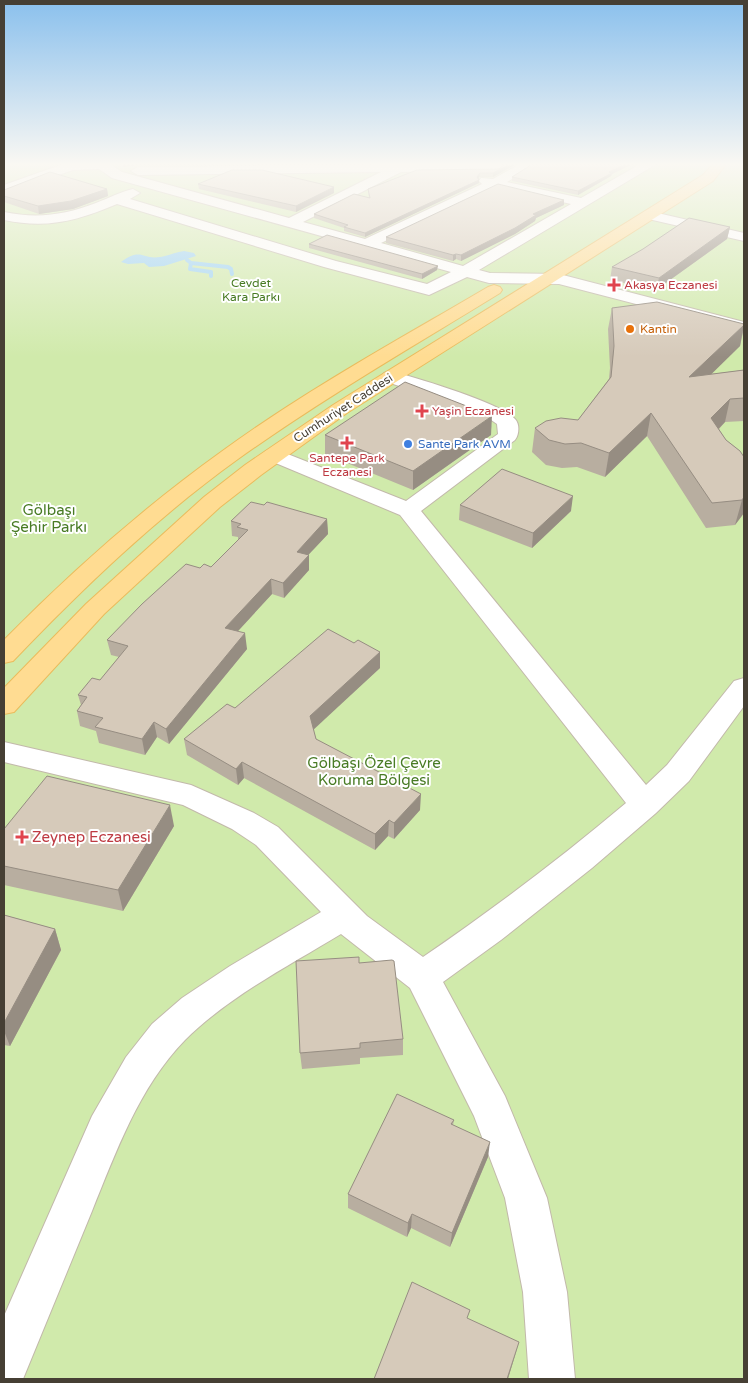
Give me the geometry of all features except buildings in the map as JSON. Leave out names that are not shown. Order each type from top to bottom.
[{"type":"main road","name":"Cumhuriyet Caddesi","points":[[4,655],[105,556],[195,481],[311,402],[596,228]]},
{"type":"main road","name":"Cumhuriyet Caddesi","points":[[4,705],[95,609],[157,551],[212,502],[273,455],[391,377],[628,228]]},
{"type":"street","points":[[208,228],[330,264],[429,290],[466,272],[542,228]]},
{"type":"street","points":[[307,228],[489,278],[559,279],[740,321]]},
{"type":"street","points":[[367,244],[397,228]]},
{"type":"street","points":[[705,228],[744,237]]},
{"type":"street","points":[[391,377],[488,409],[507,422],[508,436],[408,510]]},
{"type":"street","points":[[273,455],[408,510],[644,805]]},
{"type":"street","points":[[422,977],[497,924],[581,859],[644,805],[678,772],[744,687]]},
{"type":"street","points":[[4,752],[191,796],[243,820],[267,836],[356,926],[422,977],[491,1109],[526,1198],[546,1292],[552,1379]]},
{"type":"street","points":[[4,1369],[106,1129],[144,1064],[165,1035],[200,1004],[250,971],[345,915]]},
{"type":"green space","name":"Gölbaşı Özel Çevre Koruma Bölgesi","points":[[4,228],[744,228],[744,1379],[4,1379]]},
{"type":"water","points":[[184,251],[194,253],[196,256],[164,266],[149,267],[144,263],[128,264],[121,262],[133,255],[160,257]]},
{"type":"waterway","points":[[187,260],[191,263]]},
{"type":"waterway","points":[[191,263],[228,267],[231,269],[232,274]]},
{"type":"waterway","points":[[191,263],[190,269],[211,272],[211,276]]},
{"type":"place","name":"Akasya Eczanesi","points":[[614,285]]},
{"type":"place","name":"Kantin","points":[[630,329]]},
{"type":"place","name":"Yaşin Eczanesi","points":[[422,411]]},
{"type":"place","name":"Santepe Park Eczanesi","points":[[347,443]]},
{"type":"place","name":"Sante Park AVM","points":[[408,444]]},
{"type":"place","name":"Zeynep Eczanesi","points":[[22,837]]},
{"type":"park label","name":"Cevdet Kara Parkı","points":[[251,290]]},
{"type":"park label","name":"Gölbaşı Şehir Parkı","points":[[49,518]]}]
